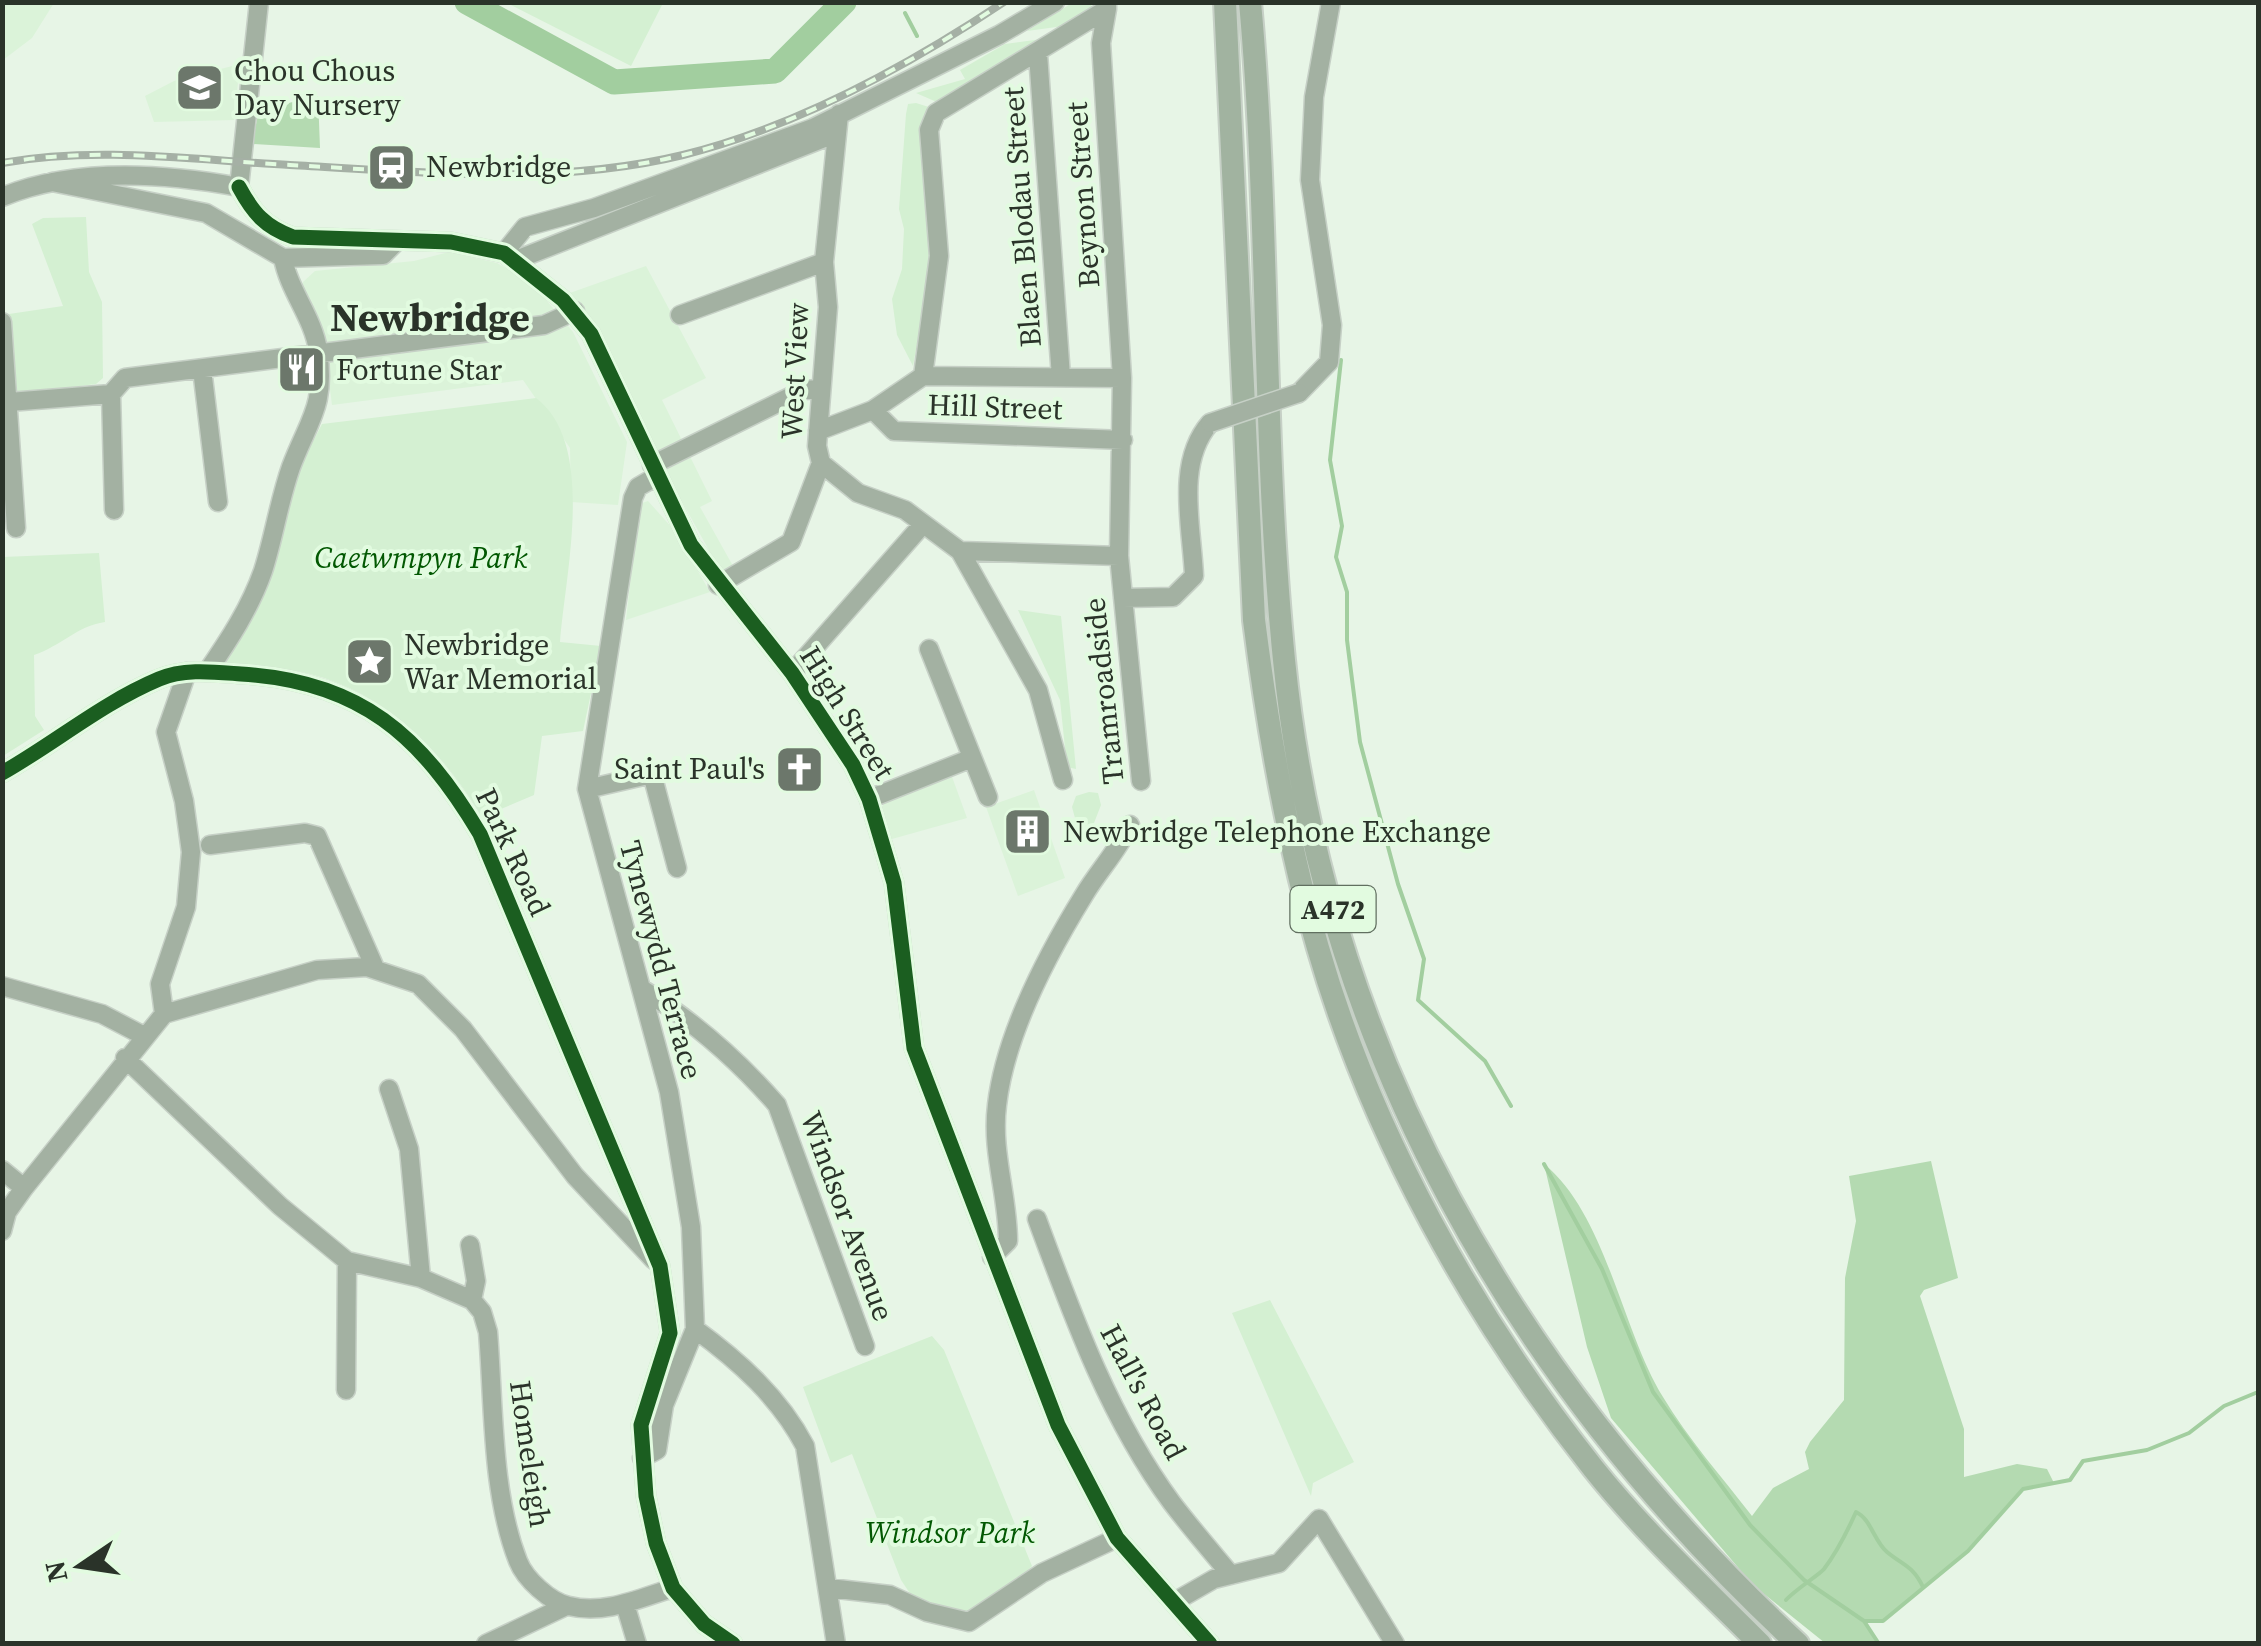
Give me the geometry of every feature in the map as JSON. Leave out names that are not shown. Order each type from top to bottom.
[{"type":"main road","name":"A472","points":[[1250,2],[1275,553],[1284,664],[1311,821],[1342,941],[1383,1055],[1438,1181],[1532,1339],[1593,1425],[1651,1495],[1732,1582],[1798,1644]]},
{"type":"main road","name":"A472","points":[[1226,14],[1254,620],[1266,717],[1318,948],[1346,1029],[1412,1180],[1514,1360],[1594,1470],[1760,1644]]},
{"type":"street","points":[[259,2],[239,187],[252,211],[270,229],[294,237],[450,242],[510,256],[837,133]]},
{"type":"street","points":[[510,256],[525,228],[762,149],[999,36],[1054,2]]},
{"type":"street","points":[[1122,598],[1173,598],[1194,576],[1189,461],[1196,440],[1210,423],[1299,393],[1329,362],[1332,325],[1310,180],[1314,97],[1331,2]]},
{"type":"street","points":[[924,376],[939,256],[929,130],[936,113],[1038,54],[1107,6]]},
{"type":"street","name":"Beynon Street","points":[[1107,6],[1101,43],[1123,440]]},
{"type":"street","name":"Blaen Blodau Street","points":[[1038,54],[1061,376]]},
{"type":"street","name":"West View","points":[[718,585],[791,542],[820,462],[820,388],[828,307],[824,262],[839,114]]},
{"type":"street","points":[[2,197],[52,182],[99,177],[184,178],[239,187]]},
{"type":"street","points":[[52,182],[206,213],[282,258],[383,255],[398,241]]},
{"type":"street","name":"High Street","points":[[510,256],[575,311],[592,334],[690,546],[792,673],[853,765],[869,800],[894,883],[914,1048],[1058,1426],[1117,1538],[1210,1644]]},
{"type":"street","points":[[207,672],[238,625],[262,572],[290,468],[317,412],[318,354],[314,328],[287,280],[282,258]]},
{"type":"street","points":[[680,315],[824,262]]},
{"type":"street","points":[[114,510],[111,394],[125,378],[544,326],[575,311]]},
{"type":"street","points":[[2,322],[16,528]]},
{"type":"street","points":[[202,370],[218,502]]},
{"type":"street","points":[[818,431],[873,410],[924,376],[1122,378]]},
{"type":"street","points":[[654,470],[804,390],[820,388]]},
{"type":"street","points":[[9,402],[111,394]]},
{"type":"street","name":"Hill Street","points":[[873,410],[894,431],[1123,440]]},
{"type":"street","name":"Tramroadside","points":[[1123,440],[1119,556],[1141,781]]},
{"type":"street","points":[[820,462],[858,493],[905,510],[960,551],[1038,690],[1063,780]]},
{"type":"street","name":"Tynewydd Terrace","points":[[642,1458],[656,1450],[664,1404],[696,1328],[691,1228],[669,1092],[588,790],[635,492],[654,470]]},
{"type":"street","points":[[792,673],[923,524]]},
{"type":"street","points":[[960,551],[1119,556]]},
{"type":"street","points":[[928,649],[988,797]]},
{"type":"street","points":[[164,1014],[160,984],[186,907],[191,852],[184,801],[166,732],[187,672]]},
{"type":"street","name":"Park Road","points":[[2,773],[100,710],[162,677],[207,672],[290,679],[344,695],[400,731],[448,781],[480,834],[660,1266],[670,1306],[670,1333],[641,1425],[642,1458]]},
{"type":"street","points":[[869,800],[972,758]]},
{"type":"street","points":[[588,790],[652,774],[676,868]]},
{"type":"street","name":"Tramroadside","points":[[992,1257],[1008,1242],[996,1154],[997,1106],[1007,1056],[1041,970],[1130,825]]},
{"type":"street","points":[[210,845],[305,833],[317,836],[376,968]]},
{"type":"street","points":[[2,1231],[7,1212],[24,1188],[164,1014],[317,970],[376,968],[418,984],[463,1029],[575,1176],[660,1266]]},
{"type":"street","points":[[2,986],[102,1014],[144,1036]]},
{"type":"street","name":"Windsor Avenue","points":[[642,989],[681,1014],[753,1078],[777,1105],[865,1346]]},
{"type":"street","points":[[126,1058],[292,1217],[347,1260],[421,1278],[472,1300]]},
{"type":"street","points":[[389,1090],[408,1149],[421,1278]]},
{"type":"street","points":[[2,1170],[24,1188]]},
{"type":"street","name":"Hall's Road","points":[[1037,1219],[1074,1319],[1122,1422],[1171,1501],[1231,1574]]},
{"type":"street","name":"Homeleigh","points":[[470,1245],[476,1281],[472,1300],[482,1312],[488,1332],[502,1486],[519,1562],[532,1584],[566,1606]]},
{"type":"street","points":[[346,1390],[347,1260]]},
{"type":"street","points":[[696,1328],[738,1360],[792,1421],[805,1446],[836,1644]]},
{"type":"street","points":[[642,1458],[656,1543],[674,1588],[704,1624],[733,1644]]},
{"type":"street","points":[[1174,1602],[1231,1574],[1279,1563],[1319,1518],[1395,1644]]},
{"type":"street","points":[[828,1588],[890,1595],[927,1612],[969,1622],[1005,1602],[1042,1573],[1117,1538]]},
{"type":"street","points":[[486,1644],[566,1606],[626,1604],[674,1588]]},
{"type":"street","points":[[626,1604],[636,1644]]},
{"type":"shaded area","points":[[3,2],[54,3],[32,38],[3,60]]},
{"type":"shaded area","name":"Chou Chous Day Nursery","points":[[240,64],[234,120],[154,122],[145,96],[174,81]]},
{"type":"shaded area","points":[[318,96],[320,148],[252,144],[259,110]]},
{"type":"shaded area","points":[[449,252],[497,263],[532,283],[573,332],[627,442],[618,505],[571,502],[570,448],[523,380],[332,405],[326,358],[301,290],[303,282],[315,271],[414,261]]},
{"type":"shaded area","points":[[646,266],[706,378],[662,400],[712,501],[700,507],[733,566],[721,572],[567,294]]},
{"type":"shaded area","points":[[648,501],[674,530],[710,592],[626,620],[639,504]]},
{"type":"shaded area","points":[[951,774],[967,818],[892,839],[882,807],[886,800]]},
{"type":"shaded area","points":[[1034,790],[1065,878],[1018,896],[986,807]]},
{"type":"shaded area","points":[[1931,1161],[1958,1278],[1924,1290],[1920,1296],[1964,1429],[1964,1477],[2017,1464],[2047,1469],[2054,1483],[2023,1489],[1968,1551],[1883,1621],[1865,1622],[1879,1643],[1825,1643],[1753,1585],[1611,1418],[1587,1347],[1544,1164],[1583,1212],[1663,1397],[1752,1516],[1773,1488],[1809,1469],[1805,1452],[1810,1442],[1844,1400],[1845,1278],[1856,1221],[1849,1176]]},
{"type":"green space","points":[[507,3],[663,3],[631,66]]},
{"type":"green space","points":[[1072,3],[1091,3],[1092,10],[1071,25],[1027,31]]},
{"type":"green space","points":[[1057,37],[939,103],[916,93],[965,79],[960,70],[1005,44]]},
{"type":"green space","points":[[908,104],[932,108],[933,254],[913,366],[897,335],[892,299],[902,269],[904,229],[899,209],[906,114]]},
{"type":"green space","points":[[86,217],[89,272],[102,302],[103,378],[96,384],[15,394],[9,314],[63,306],[32,224],[43,218]]},
{"type":"green space","name":"Caetwmpyn Park","points":[[536,398],[555,419],[572,477],[571,547],[560,642],[601,646],[583,731],[542,736],[534,795],[482,817],[436,754],[380,705],[347,687],[312,675],[274,668],[233,668],[222,658],[295,476],[322,424]]},
{"type":"green space","points":[[99,553],[105,622],[34,655],[35,716],[44,730],[3,756],[3,557]]},
{"type":"green space","points":[[1018,610],[1061,616],[1076,769],[1067,767],[1060,700]]},
{"type":"green space","points":[[1098,793],[1101,805],[1087,841],[1081,840],[1072,807],[1076,796]]},
{"type":"green space","points":[[1270,1300],[1354,1462],[1313,1483],[1311,1496],[1232,1313]]},
{"type":"green space","name":"Windsor Park","points":[[932,1336],[944,1350],[1032,1566],[1012,1587],[968,1613],[915,1601],[901,1580],[852,1454],[831,1463],[803,1387]]},
{"type":"waterway","points":[[467,2],[614,82],[775,71],[844,2]]},
{"type":"waterway","points":[[905,13],[917,36]]},
{"type":"waterway","points":[[1341,360],[1330,460],[1342,526],[1336,557],[1347,592],[1347,640],[1360,742],[1398,884],[1424,959],[1418,1000],[1485,1061],[1511,1106]]},
{"type":"waterway","points":[[1544,1164],[1602,1269],[1653,1392],[1750,1525],[1804,1580],[1864,1621],[1879,1644]]},
{"type":"waterway","points":[[1864,1621],[1883,1621],[1968,1551],[2023,1489],[2070,1480],[2083,1461],[2147,1450],[2189,1433],[2224,1406],[2258,1392]]},
{"type":"waterway","points":[[1786,1600],[1824,1569],[1856,1512],[1887,1552],[1912,1570],[1923,1587]]},
{"type":"railway","points":[[2,163],[110,155],[488,174],[635,165],[725,143],[809,111],[890,71],[1004,2]]},
{"type":"cycle path","points":[[239,187],[261,218],[293,237],[451,242],[504,253],[563,300],[591,334],[691,545],[792,673],[853,765],[869,799],[894,883],[914,1048],[1058,1425],[1117,1538],[1210,1644]]},
{"type":"cycle path","points":[[2,773],[138,689],[179,673],[200,672],[283,679],[320,688],[383,720],[434,768],[480,834],[660,1266],[670,1333],[641,1425],[646,1496],[656,1543],[673,1588],[704,1624],[733,1644]]},
{"type":"place","name":"Chou Chous Day Nursery","points":[[199,88]]},
{"type":"place","name":"Newbridge","points":[[391,167]]},
{"type":"place","name":"Fortune Star","points":[[301,370]]},
{"type":"place","name":"Newbridge War Memorial","points":[[369,662]]},
{"type":"place","name":"Saint Paul's","points":[[800,769]]},
{"type":"place","name":"Newbridge Telephone Exchange","points":[[1028,832]]},
{"type":"district","name":"Newbridge","points":[[430,317]]}]
